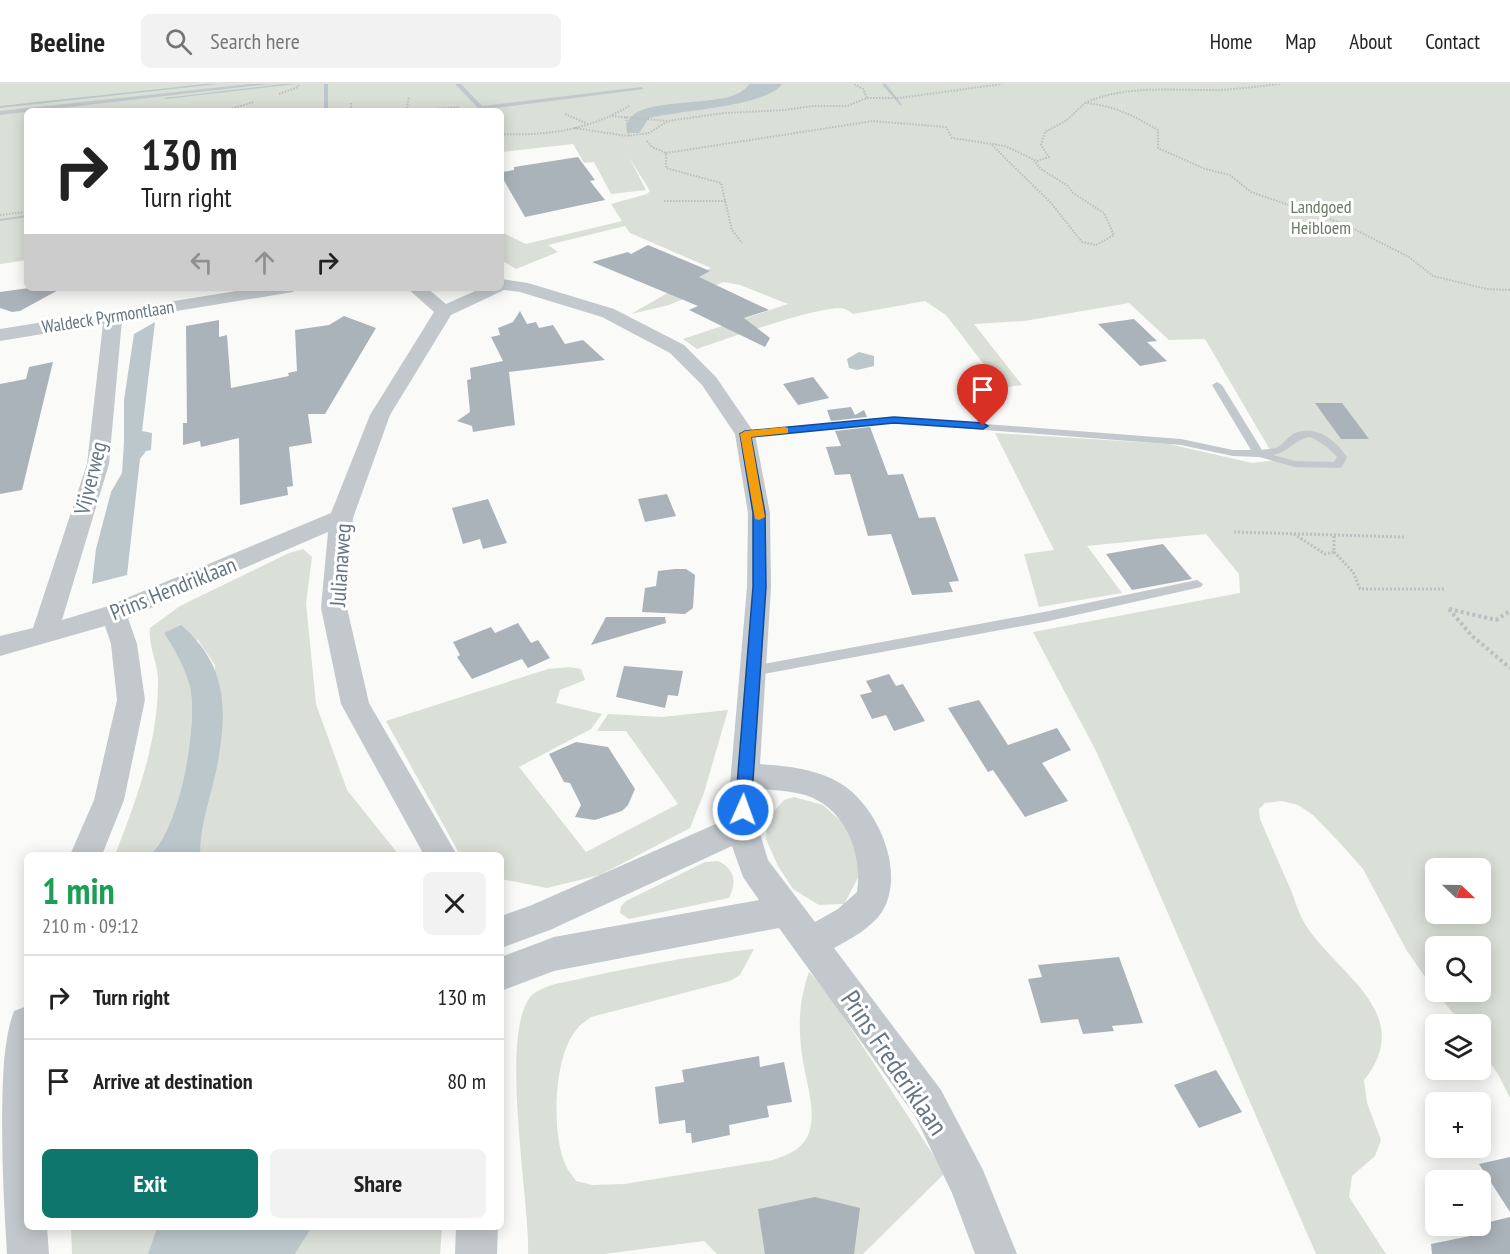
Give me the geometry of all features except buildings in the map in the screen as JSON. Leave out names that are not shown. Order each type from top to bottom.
[{"type":"street","name":"Prins Frederiklaan","points":[[504,284],[608,313],[677,349],[709,381],[745,434],[759,513],[759,587],[742,827],[754,867],[784,911],[928,1103],[969,1184],[996,1254]]},
{"type":"street","name":"Waldeck Pyrmontlaan","points":[[0,335],[268,291]]},
{"type":"street","points":[[420,291],[444,311],[488,291]]},
{"type":"street","name":"Julianaweg","points":[[439,852],[355,704],[334,608],[342,518],[380,415],[444,311]]},
{"type":"street","name":"Vijverweg","points":[[44,635],[98,464],[113,316]]},
{"type":"street","name":"Prins Hendriklaan","points":[[0,646],[114,614],[342,518]]},
{"type":"street","points":[[87,852],[109,800],[131,700],[124,644],[114,614]]},
{"type":"street","points":[[744,775],[797,781],[821,788],[843,802],[858,820],[866,836],[874,858],[875,881],[872,898],[856,917],[810,943]]},
{"type":"street","points":[[504,931],[538,919],[742,827]]},
{"type":"street","points":[[504,973],[554,954],[784,911]]},
{"type":"street","points":[[24,1049],[17,1108],[24,1201]]},
{"type":"street","points":[[26,1230],[28,1254]]},
{"type":"street","points":[[476,1254],[477,1230]]},
{"type":"lane","points":[[38,108],[267,84]]},
{"type":"lane","points":[[458,84],[480,108],[641,89]]},
{"type":"lane","points":[[0,112],[24,109]]},
{"type":"lane","points":[[745,434],[894,420],[1181,442],[1233,453],[1259,454],[1281,450],[1297,436],[1311,434],[1321,437],[1334,446],[1342,457],[1338,465],[1294,464],[1259,454],[1217,385]]},
{"type":"lane","points":[[753,671],[1049,616],[1197,584]]},
{"type":"path","points":[[854,84],[864,89],[867,98]]},
{"type":"path","points":[[612,116],[668,121],[724,112],[847,106],[867,98],[899,98],[1002,84]]},
{"type":"path","points":[[1119,87],[1191,87],[1218,90],[1280,84]]},
{"type":"path","points":[[407,108],[409,97]]},
{"type":"path","points":[[1034,161],[1049,157],[1041,145],[1045,132],[1067,120],[1090,97]]},
{"type":"path","points":[[351,103],[351,108]]},
{"type":"path","points":[[1085,103],[1095,103],[1138,118],[1158,130],[1158,148],[1205,169],[1230,174],[1251,192],[1344,225],[1409,256],[1433,276],[1487,289],[1510,290]]},
{"type":"path","points":[[504,134],[529,136],[574,128],[612,116],[631,105]]},
{"type":"path","points":[[449,108],[478,106]]},
{"type":"path","points":[[626,117],[629,136]]},
{"type":"path","points":[[574,128],[629,136],[650,133],[668,121]]},
{"type":"path","points":[[647,141],[652,147],[666,153],[873,121],[946,128],[952,138],[1006,146],[1034,161],[1041,169],[1068,186],[1073,193],[1104,213],[1114,236],[1096,245],[1082,242],[1069,222],[1014,165],[996,153],[992,145]]},
{"type":"path","points":[[666,153],[666,168],[721,183],[726,192],[728,218],[735,238],[742,243]]},
{"type":"path","points":[[664,201],[726,201]]},
{"type":"path","points":[[0,216],[24,212]]},
{"type":"path","points":[[1234,532],[1404,537]]},
{"type":"path","points":[[1294,534],[1325,554],[1334,552]]},
{"type":"path","points":[[1334,535],[1334,552],[1353,572],[1360,589],[1446,589]]},
{"type":"path","points":[[1510,611],[1496,620],[1449,609],[1471,635],[1510,668]]},
{"type":"green space","name":"Landgoed Heibloem","points":[[0,84],[1510,84],[1510,1098],[1491,1064],[1491,1014],[1454,1014],[1444,1002],[1491,1002],[1491,936],[1425,936],[1425,977],[1407,951],[1363,869],[1340,843],[1313,815],[1298,805],[1282,801],[1265,803],[1259,809],[1260,819],[1305,924],[1318,942],[1366,995],[1377,1014],[1382,1034],[1378,1056],[1364,1080],[1367,1103],[1381,1140],[1375,1156],[1352,1176],[1349,1197],[1386,1254],[1316,1254],[1095,749],[1033,632],[1240,593],[1239,574],[1206,534],[1087,546],[1122,593],[1039,607],[1024,554],[1054,550],[995,433],[1169,444],[1252,463],[1276,460],[1205,339],[1169,340],[1129,303],[1024,321],[974,324],[1022,385],[1002,388],[946,315],[925,301],[853,314],[845,309],[834,308],[818,311],[773,323],[697,349],[683,339],[788,304],[740,285],[724,282],[669,305],[631,314],[711,268],[630,233],[625,226],[548,245],[558,252],[516,269],[504,262],[504,233],[526,244],[622,221],[611,204],[647,194],[650,191],[629,157],[646,190],[611,194],[594,162],[584,163],[573,144],[504,152],[504,108],[24,108],[24,260],[0,264]]},
{"type":"green space","points":[[303,549],[312,557],[306,603],[316,704],[347,790],[397,852],[200,852],[200,834],[208,797],[215,665],[198,640],[164,633],[183,666],[190,687],[191,726],[184,776],[170,823],[161,842],[153,852],[116,852],[139,790],[155,724],[158,678],[150,641],[150,628],[180,606],[289,553]]},
{"type":"green space","points":[[569,667],[581,669],[585,680],[560,690],[556,703],[602,714],[591,729],[519,767],[586,852],[678,804],[626,731],[597,731],[608,714],[662,717],[728,710],[704,793],[690,828],[600,875],[547,888],[504,880],[504,852],[458,852],[386,721],[548,669]]},
{"type":"green space","points":[[794,797],[823,805],[843,823],[856,849],[860,874],[844,904],[819,905],[793,889],[778,866],[766,839],[768,818],[784,800]]},
{"type":"green space","points":[[718,861],[728,868],[733,876],[733,887],[729,898],[629,919],[620,913],[621,906],[626,901],[705,862]]},
{"type":"green space","points":[[754,949],[740,975],[730,981],[591,1017],[578,1027],[563,1057],[557,1096],[561,1152],[567,1168],[576,1181],[592,1185],[624,1184],[773,1160],[799,1147],[809,1133],[812,1114],[800,1034],[801,1003],[809,972],[826,990],[945,1173],[863,1254],[717,1254],[704,1241],[604,1254],[528,1254],[516,1073],[518,1037],[524,1008],[536,992],[554,984],[691,957]]},
{"type":"green space","points":[[71,1230],[156,1230],[148,1254],[72,1254]]},
{"type":"green space","points":[[310,1230],[442,1230],[440,1254],[295,1254]]},
{"type":"shaded area","points":[[749,84],[782,84],[773,92],[741,103],[649,118],[639,133],[627,133],[630,119],[641,111],[658,106],[722,98],[739,93]]},
{"type":"shaded area","points":[[155,322],[142,431],[152,433],[151,450],[146,451],[140,459],[127,575],[92,584],[96,549],[111,492],[122,473],[124,400],[134,334]]},
{"type":"shaded area","points":[[859,352],[874,356],[874,366],[857,370],[849,368],[847,359]]},
{"type":"shaded area","points":[[181,625],[195,639],[214,668],[222,700],[222,735],[217,768],[202,829],[200,852],[153,852],[161,842],[178,800],[189,750],[191,726],[190,687],[179,659],[164,633]]},
{"type":"shaded area","points":[[156,1230],[310,1230],[295,1254],[148,1254]]},
{"type":"waterway","points":[[0,107],[216,84]]},
{"type":"waterway","points":[[166,98],[293,84]]},
{"type":"waterway","points":[[326,84],[326,108]]},
{"type":"waterway","points":[[884,84],[901,104]]},
{"type":"waterway","points":[[0,220],[24,216]]},
{"type":"slow traffic","points":[[759,517],[745,434],[785,430]]},
{"type":"route","points":[[743,810],[759,587],[759,513],[745,434],[894,420],[983,426]]}]
